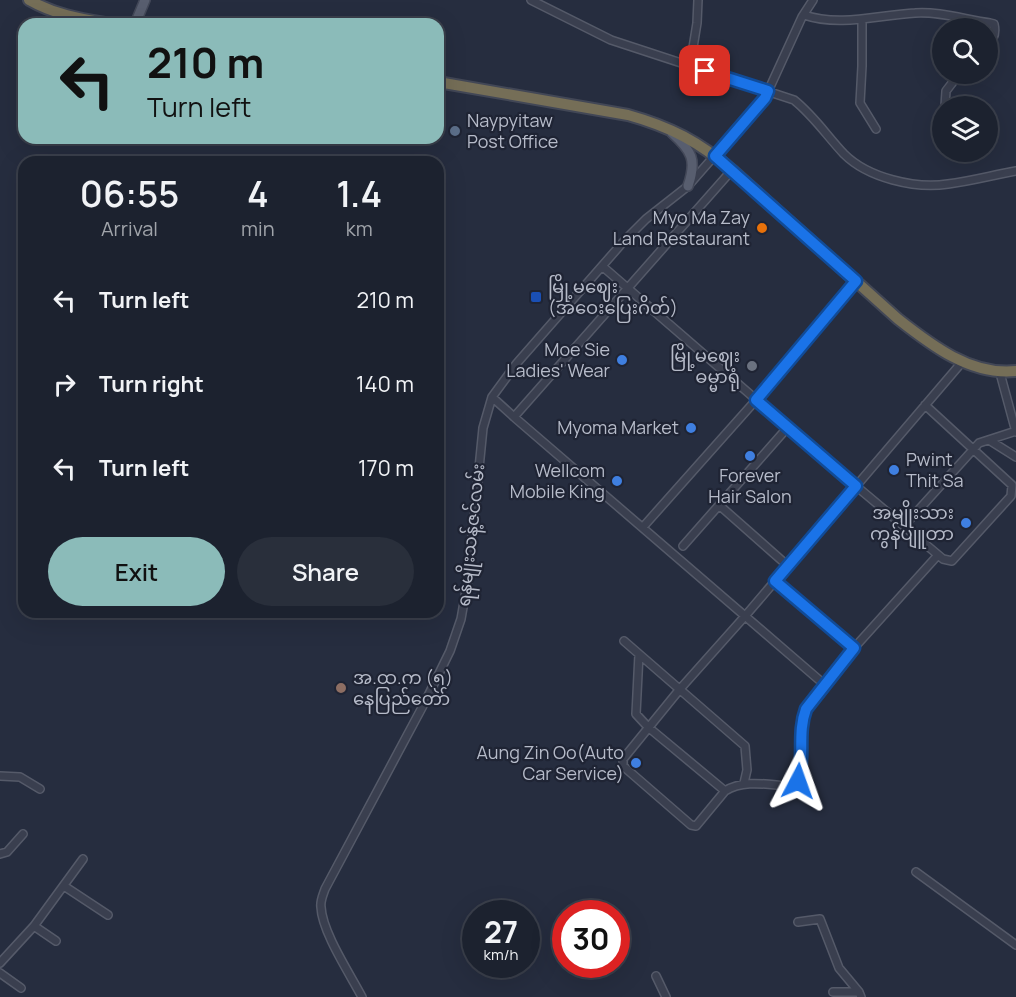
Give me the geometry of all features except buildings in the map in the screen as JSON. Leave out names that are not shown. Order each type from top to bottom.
[{"type":"highway","points":[[29,0],[46,9],[79,18]]},
{"type":"highway","points":[[444,83],[628,115],[681,134],[732,170],[922,338],[980,368],[1000,373],[1016,371]]},
{"type":"main road","points":[[138,18],[145,0]]},
{"type":"main road","points":[[663,126],[684,144],[690,153],[693,173],[688,186]]},
{"type":"street","points":[[531,0],[611,40],[794,100],[808,111],[845,154],[858,165],[882,176],[927,185],[947,184],[1016,171]]},
{"type":"street","points":[[690,66],[698,0]]},
{"type":"street","name":"ရန်မျိုးသန့်ဇင်လမ်း","points":[[362,997],[334,944],[322,916],[320,904],[325,889],[425,702],[450,651],[461,619],[468,579],[483,428],[492,397],[517,363],[602,266],[646,219],[688,186],[765,98],[813,0]]},
{"type":"street","points":[[804,15],[814,19],[838,21],[918,12],[957,18]]},
{"type":"street","points":[[862,19],[860,103],[876,129]]},
{"type":"street","points":[[514,417],[732,170]]},
{"type":"street","points":[[602,266],[856,486],[938,555],[947,561],[952,561],[1011,496],[1012,485],[925,405]]},
{"type":"street","points":[[643,527],[756,400],[856,281]]},
{"type":"street","points":[[938,555],[854,648],[806,709],[802,721],[801,769],[796,784],[790,786],[744,783],[733,786],[725,791],[700,824],[696,826],[691,825],[623,766],[623,759],[648,727],[963,361]]},
{"type":"street","points":[[904,526],[979,443],[1016,431],[1000,373]]},
{"type":"street","points":[[492,397],[825,685]]},
{"type":"street","points":[[683,546],[788,427]]},
{"type":"street","points":[[989,440],[1016,457]]},
{"type":"street","points":[[719,505],[788,566]]},
{"type":"street","points":[[775,581],[854,648]]},
{"type":"street","points":[[624,641],[745,746],[747,770],[744,783]]},
{"type":"street","points":[[639,654],[636,714],[648,727],[725,791]]},
{"type":"street","points":[[0,776],[20,777],[40,789]]},
{"type":"street","points":[[0,854],[7,852],[22,834]]},
{"type":"street","points":[[0,963],[34,926],[83,859]]},
{"type":"street","points":[[916,872],[1016,945]]},
{"type":"street","points":[[64,886],[108,915]]},
{"type":"street","points":[[798,922],[820,918],[839,968],[860,994]]},
{"type":"street","points":[[34,926],[56,941]]},
{"type":"street","points":[[0,972],[21,988]]},
{"type":"street","points":[[656,975],[666,997]]},
{"type":"street","points":[[833,992],[860,994]]},
{"type":"place","name":"Naypyitaw Post Office","points":[[455,131]]},
{"type":"place","name":"Myo Ma Zay Land Restaurant","points":[[762,228]]},
{"type":"place","name":"မြို့မဈေး (အဝေးပြေးဂိတ်)","points":[[536,297]]},
{"type":"place","name":"Moe Sie Ladies' Wear","points":[[622,360]]},
{"type":"place","name":"မြို့မဈေး ဓမ္မာရုံ","points":[[752,366]]},
{"type":"place","name":"Myoma Market","points":[[691,428]]},
{"type":"place","name":"Forever Hair Salon","points":[[750,456]]},
{"type":"place","name":"Pwint Thit Sa","points":[[894,470]]},
{"type":"place","name":"Wellcom Mobile King","points":[[617,481]]},
{"type":"place","name":"အမျိုးသား ကွန်ပျူတာ","points":[[966,523]]},
{"type":"place","name":"အ.ထ.က (၅) နေပြည်တော်","points":[[341,688]]},
{"type":"place","name":"Aung Zin Oo(Auto Car Service)","points":[[636,763]]},
{"type":"route","points":[[705,71],[768,91],[765,98],[715,156],[856,281],[756,400],[856,486],[775,581],[854,648],[806,709],[802,721],[801,769],[798,781]]}]
